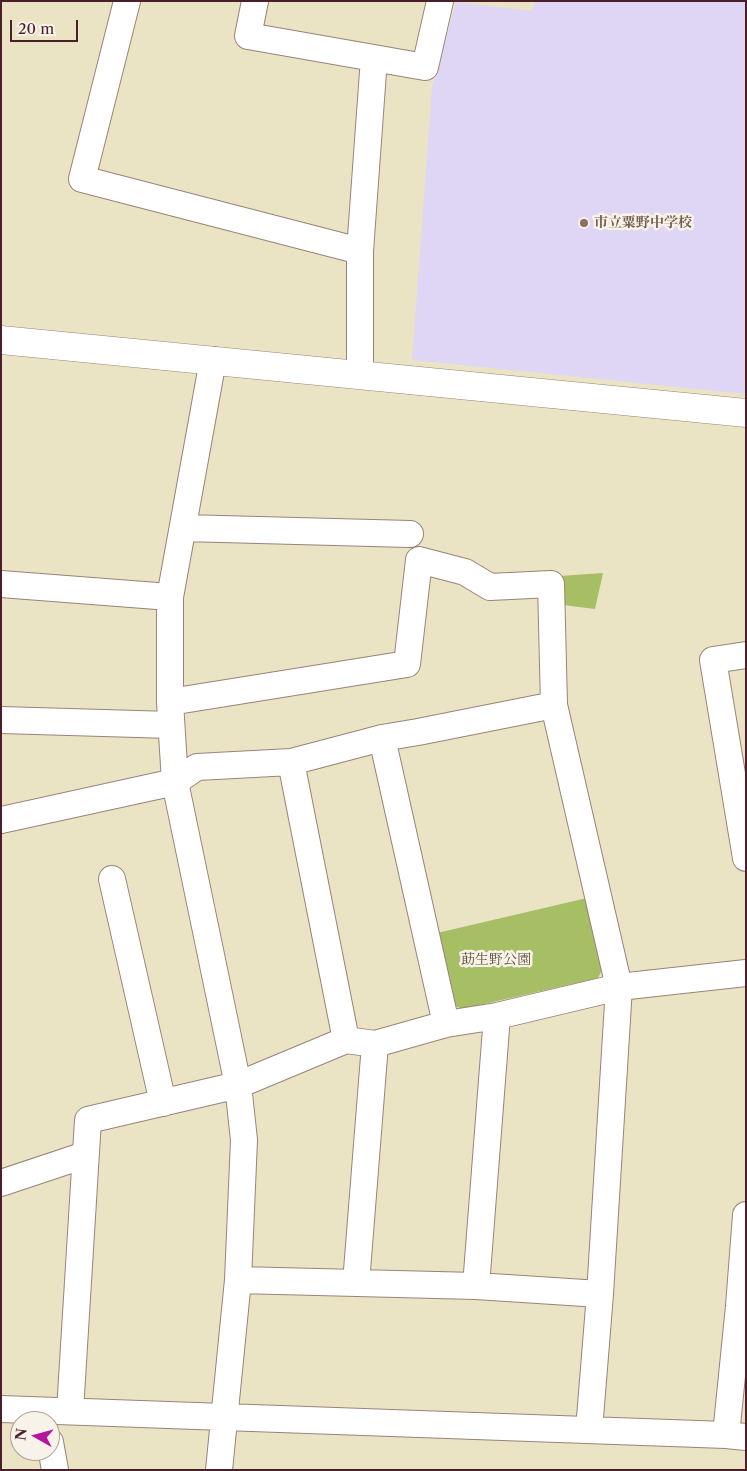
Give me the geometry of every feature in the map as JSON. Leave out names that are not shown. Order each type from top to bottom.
[{"type":"street","points":[[127,1],[82,178],[360,251]]},
{"type":"street","points":[[255,1],[248,36],[425,67],[440,1]]},
{"type":"street","points":[[360,374],[360,251],[374,58]]},
{"type":"street","points":[[1,340],[746,413]]},
{"type":"street","points":[[213,360],[170,597],[170,714],[175,782],[238,1085],[244,1140],[238,1280],[219,1470]]},
{"type":"street","points":[[182,528],[410,534]]},
{"type":"street","points":[[1,720],[170,714],[408,664],[419,560],[466,572],[490,587],[551,584],[554,705],[619,987],[600,1294],[589,1430]]},
{"type":"street","points":[[1,584],[170,597]]},
{"type":"street","points":[[746,655],[713,660],[746,858]]},
{"type":"street","points":[[1,820],[175,782],[196,767],[291,762],[382,738],[554,705]]},
{"type":"street","points":[[382,738],[446,1024]]},
{"type":"street","points":[[291,762],[346,1040]]},
{"type":"street","points":[[112,879],[163,1103]]},
{"type":"street","points":[[55,1411],[88,1120],[238,1085],[346,1040],[375,1044],[446,1024],[497,1016],[619,987],[746,973]]},
{"type":"street","points":[[476,1286],[497,1016]]},
{"type":"street","points":[[356,1283],[375,1044]]},
{"type":"street","points":[[1,1183],[85,1155]]},
{"type":"street","points":[[60,1414],[224,1416],[736,1436],[746,1216]]},
{"type":"street","points":[[238,1280],[476,1286],[600,1294]]},
{"type":"street","points":[[1,1409],[23,1411]]},
{"type":"shaded area","name":"市立粟野中学校","points":[[535,1],[746,1],[746,394],[412,360],[432,87],[456,2],[532,11]]},
{"type":"green space","points":[[603,573],[595,609],[563,605],[560,576]]},
{"type":"green space","name":"莇生野公園","points":[[587,898],[603,968],[598,978],[462,1009],[451,1004],[437,933]]},
{"type":"place","name":"市立粟野中学校","points":[[584,223]]}]
